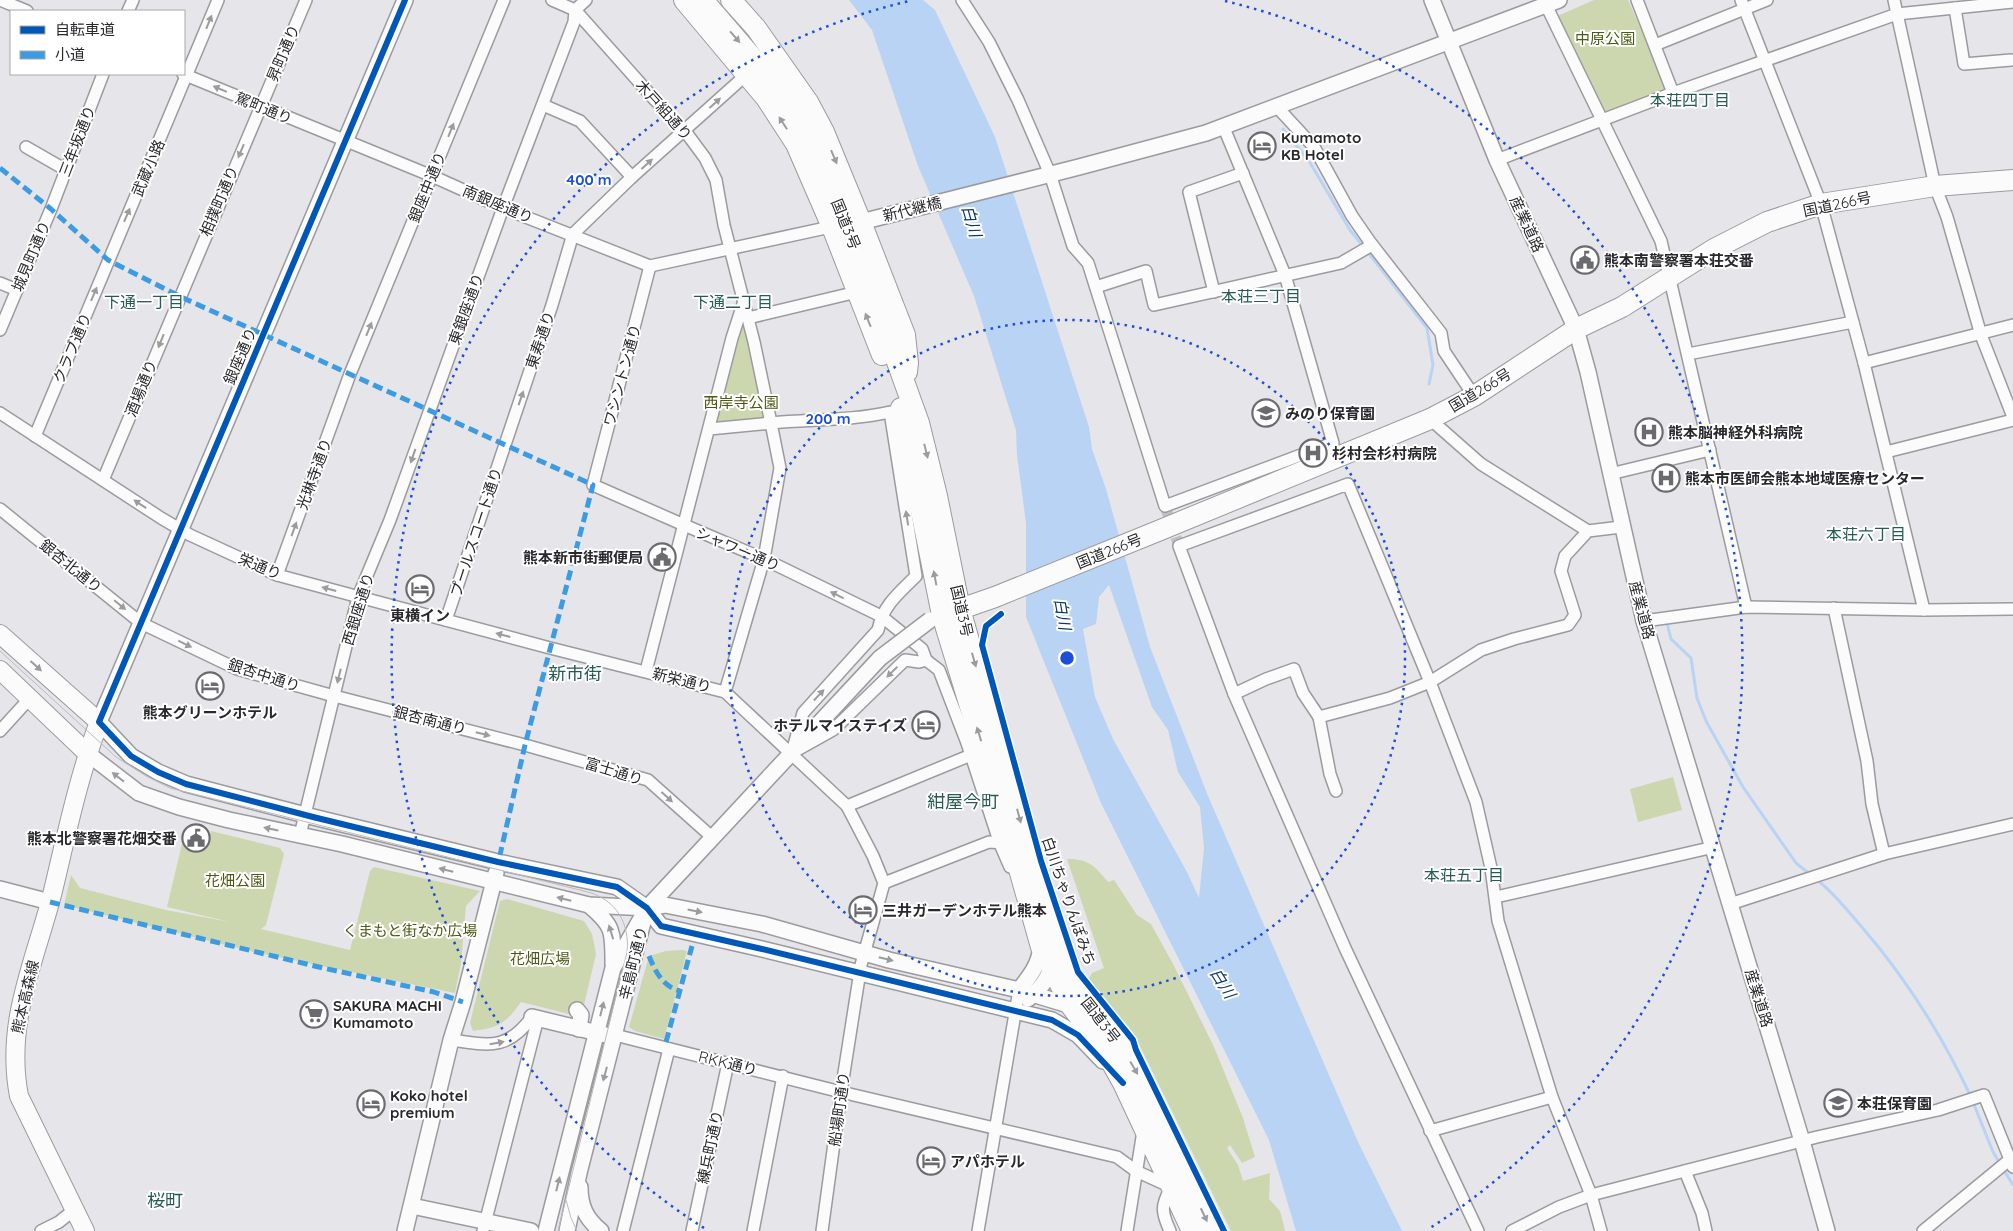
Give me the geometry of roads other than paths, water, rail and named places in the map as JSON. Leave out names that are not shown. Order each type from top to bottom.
[{"type":"highway","name":"国道3号","points":[[684,0],[766,98],[847,224],[857,292],[894,387],[907,428],[913,471],[944,614],[1005,842],[1030,908],[1047,943],[1095,1014],[1117,1040],[1138,1074],[1211,1231]]},
{"type":"highway","name":"国道3号","points":[[703,0],[766,73],[787,102],[806,134],[847,224],[920,423],[937,496],[944,614],[1047,943],[1052,968],[1071,1006],[1105,1051],[1124,1083],[1192,1231]]},
{"type":"highway","points":[[731,0],[756,28],[808,102],[824,132],[847,224]]},
{"type":"highway","name":"国道266号","points":[[944,614],[995,596],[1158,531],[1430,419],[1474,396],[1576,329],[1622,307],[1668,276],[1714,249],[1767,222],[1821,204],[1935,186],[2013,180]]},
{"type":"main road","points":[[0,634],[99,722]]},
{"type":"main road","points":[[0,670],[87,753]]},
{"type":"main road","name":"熊本高森線","points":[[85,1231],[19,1096],[14,1051],[20,1008],[50,902],[87,753],[99,722]]},
{"type":"street","name":"武蔵小路","points":[[108,260],[218,0]]},
{"type":"street","name":"昇町通り","points":[[260,106],[306,0]]},
{"type":"street","name":"銀座通り","points":[[99,722],[405,0]]},
{"type":"street","name":"銀座中通り","points":[[350,374],[504,0]]},
{"type":"street","name":"木戸組通り","points":[[552,0],[575,10],[684,131],[705,158],[716,180],[730,250],[744,300],[780,468],[764,559],[725,692]]},
{"type":"street","points":[[575,10],[586,0]]},
{"type":"street","points":[[962,0],[989,42],[1018,100],[1050,174],[1074,246],[1088,263],[1165,506],[1333,443],[1285,275],[1224,128]]},
{"type":"street","name":"産業道路","points":[[1432,0],[1497,160],[1576,329],[1588,372],[1621,527],[1644,621],[1802,1141],[1827,1231]]},
{"type":"street","points":[[1638,0],[1673,93]]},
{"type":"street","points":[[1655,45],[1742,5],[1767,0]]},
{"type":"street","points":[[1886,452],[2013,419],[1980,334],[1947,217],[1935,186],[1894,0]]},
{"type":"street","points":[[1,2],[24,10]]},
{"type":"street","points":[[1552,2],[1601,120],[1661,241],[1746,607]]},
{"type":"street","name":"新代継橋","points":[[847,224],[1186,140],[1224,128],[1552,2]]},
{"type":"street","points":[[1497,160],[1673,93],[1897,14],[2013,2]]},
{"type":"street","points":[[1742,5],[1821,204],[1864,363],[1924,610]]},
{"type":"street","points":[[1956,8],[1964,64],[2010,60]]},
{"type":"street","name":"東銀座通り","points":[[429,410],[574,22],[575,10]]},
{"type":"street","name":"三年坂通り","points":[[51,209],[103,75]]},
{"type":"street","name":"駕町通り","points":[[185,75],[346,140]]},
{"type":"street","points":[[574,234],[632,177],[746,75]]},
{"type":"street","points":[[543,104],[580,121],[632,177]]},
{"type":"street","name":"相撲町通り","points":[[179,296],[260,106]]},
{"type":"street","points":[[1277,107],[1314,147],[1352,216],[1372,245],[1441,333],[1444,351],[1474,396]]},
{"type":"street","name":"南銀座通り","points":[[346,140],[503,208],[574,234],[650,266]]},
{"type":"street","points":[[26,148],[66,170]]},
{"type":"street","points":[[1214,292],[1189,192],[1243,173]]},
{"type":"street","name":"城見町通り","points":[[0,330],[51,209]]},
{"type":"street","points":[[650,266],[847,224]]},
{"type":"street","name":"東寿通り","points":[[505,444],[574,234]]},
{"type":"street","points":[[1096,287],[1146,271],[1154,305],[1341,263],[1372,245]]},
{"type":"street","name":"クラブ通り","points":[[35,436],[108,260]]},
{"type":"street","name":"ワシントン通り","points":[[593,485],[650,266]]},
{"type":"street","points":[[0,283],[17,290]]},
{"type":"street","points":[[748,318],[857,292]]},
{"type":"street","name":"酒場通り","points":[[103,480],[179,296]]},
{"type":"street","points":[[646,671],[732,338],[744,300]]},
{"type":"street","points":[[1688,354],[1853,322]]},
{"type":"street","points":[[1864,363],[2013,325]]},
{"type":"street","name":"光琳寺通り","points":[[277,575],[350,374]]},
{"type":"street","name":"西銀座通り","points":[[300,835],[358,597],[390,520],[429,410]]},
{"type":"street","points":[[709,430],[807,419],[870,417],[890,412],[916,576],[889,602],[881,616],[878,630],[803,713],[791,753]]},
{"type":"street","name":"栄通り","points":[[0,413],[181,530],[277,575],[550,648]]},
{"type":"street","points":[[1430,419],[1481,464],[1588,531],[1621,527]]},
{"type":"street","name":"プールスコート通り","points":[[446,620],[505,444]]},
{"type":"street","points":[[1610,474],[1710,450]]},
{"type":"street","points":[[1478,1231],[1345,948],[1234,694],[1179,546],[1348,484],[1430,682],[1476,802],[1496,897],[1498,921],[1552,1097],[1591,1194],[1602,1231]]},
{"type":"street","name":"シャワー通り","points":[[593,485],[764,559],[881,616],[922,649],[926,660],[940,670],[1005,842]]},
{"type":"street","name":"銀杏北通り","points":[[0,509],[141,623]]},
{"type":"street","points":[[1319,717],[1390,698],[1430,682],[1481,650],[1568,625],[1575,615],[1561,571],[1565,556],[1588,531]]},
{"type":"street","points":[[1644,621],[1746,607],[1924,610],[2013,609]]},
{"type":"street","points":[[1834,608],[1867,761],[1872,804],[1884,854]]},
{"type":"street","points":[[647,908],[880,658],[944,614]]},
{"type":"street","name":"銀杏中通り","points":[[141,623],[237,668],[334,696]]},
{"type":"street","name":"新栄通り","points":[[550,648],[725,692],[847,806],[873,856],[884,883]]},
{"type":"street","points":[[791,753],[834,730],[905,660],[919,662],[926,660]]},
{"type":"street","points":[[1234,694],[1266,679],[1294,669],[1303,693],[1319,717],[1330,774],[1336,791]]},
{"type":"street","name":"銀杏南通り","points":[[334,696],[525,745]]},
{"type":"street","points":[[0,731],[30,698]]},
{"type":"street","points":[[99,722],[131,756],[158,772],[186,784],[498,862],[617,887],[647,908],[662,926],[762,949],[859,981],[1052,1020],[1078,1035],[1124,1083]]},
{"type":"street","name":"富士通り","points":[[525,745],[648,780],[713,838]]},
{"type":"street","points":[[87,753],[139,793],[204,813],[589,906],[647,908],[665,905],[762,924],[864,953],[1034,994],[1095,1014]]},
{"type":"street","points":[[847,806],[971,754]]},
{"type":"street","points":[[1730,904],[1884,854],[2013,824]]},
{"type":"street","points":[[884,883],[988,842],[1005,842]]},
{"type":"street","points":[[1496,897],[1714,848]]},
{"type":"street","points":[[405,1231],[451,1040],[463,1002],[498,862]]},
{"type":"street","name":"船場町通り","points":[[822,1231],[841,1092],[859,981],[864,953],[884,883]]},
{"type":"street","points":[[0,888],[50,902]]},
{"type":"street","points":[[589,906],[606,919],[613,936],[613,968]]},
{"type":"street","name":"辛島町通り","points":[[546,1231],[613,968],[647,908]]},
{"type":"street","name":"辛島町通り","points":[[567,1230],[579,1173],[647,908]]},
{"type":"street","points":[[978,1231],[1018,990],[1031,976],[1047,943]]},
{"type":"street","points":[[1014,1011],[1034,994],[1052,968]]},
{"type":"street","points":[[577,1010],[581,1015],[579,1029]]},
{"type":"street","points":[[451,1040],[500,1044],[524,1029],[535,1018]]},
{"type":"street","points":[[535,1018],[596,1034],[615,1035]]},
{"type":"street","points":[[485,1226],[535,1018]]},
{"type":"street","name":"RKK通り","points":[[615,1035],[841,1092],[1117,1157],[1136,1172],[1171,1187]]},
{"type":"street","points":[[623,1231],[669,1049]]},
{"type":"street","name":"練兵町通り","points":[[692,1231],[728,1063]]},
{"type":"street","points":[[754,1231],[783,1076]]},
{"type":"street","points":[[1512,1231],[1559,1207],[1591,1194],[1802,1141],[1938,1110],[1984,1095],[2012,1161],[1924,1231]]},
{"type":"street","points":[[1430,1131],[1552,1097]]},
{"type":"street","points":[[1127,1231],[1143,1127]]},
{"type":"street","points":[[1684,1171],[1702,1213],[1706,1231]]},
{"type":"street","points":[[579,1173],[580,1201],[591,1223],[601,1231]]},
{"type":"street","points":[[1170,1231],[1162,1207],[1163,1201],[1171,1187]]},
{"type":"street","points":[[412,1206],[485,1226],[530,1231]]},
{"type":"street","points":[[41,1231],[59,1222],[74,1209]]},
{"type":"water","name":"白川","points":[[849,0],[923,0],[935,10],[995,137],[1089,427],[1092,449],[1106,489],[1150,647],[1208,796],[1358,1142],[1402,1231],[1296,1231],[1269,1140],[1101,803],[1026,617],[1026,523],[1017,455],[1016,430],[974,296],[918,166],[872,30]],"holes":[[[1109,585],[1152,707],[1168,730],[1178,772],[1200,807],[1204,848],[1199,898],[1187,872],[1113,739],[1095,697],[1083,629],[1096,624],[1099,597]]]},
{"type":"waterway","points":[[1283,129],[1309,161],[1350,230],[1363,246]]},
{"type":"waterway","points":[[1367,251],[1427,328],[1433,365],[1429,384]]},
{"type":"waterway","points":[[1667,623],[1671,639],[1691,658],[1697,698],[1706,721],[1743,787],[1796,863],[1811,875]]},
{"type":"waterway","points":[[1816,879],[1834,895],[1893,966],[1922,1007],[1948,1051],[1971,1097]]},
{"type":"waterway","points":[[1973,1102],[1993,1152],[2013,1185]]},
{"type":"tunnel","points":[[1165,506],[1179,546]]},
{"type":"tram line","points":[[0,651],[116,757],[146,776],[170,788],[588,892],[598,896],[613,907],[623,922],[626,932],[627,952],[558,1231]]},
{"type":"tram line","points":[[566,1200],[577,1231]]},
{"type":"place","name":"Kumamoto KB Hotel","points":[[1262,146]]},
{"type":"place","name":"熊本南警察署本荘交番","points":[[1585,260]]},
{"type":"place","name":"みのり保育園","points":[[1266,413]]},
{"type":"place","name":"熊本脳神経外科病院","points":[[1649,432]]},
{"type":"place","name":"杉村会杉村病院","points":[[1313,453]]},
{"type":"place","name":"熊本市医師会熊本地域医療センター","points":[[1666,478]]},
{"type":"place","name":"熊本新市街郵便局","points":[[662,557]]},
{"type":"place","name":"東横イン","points":[[420,589]]},
{"type":"place","name":"熊本グリーンホテル","points":[[210,686]]},
{"type":"place","name":"ホテルマイステイズ","points":[[926,725]]},
{"type":"place","name":"熊本北警察署花畑交番","points":[[196,838]]},
{"type":"place","name":"三井ガーデンホテル熊本","points":[[863,910]]},
{"type":"place","name":"SAKURA MACHI Kumamoto","points":[[314,1014]]},
{"type":"place","name":"本荘保育園","points":[[1838,1103]]},
{"type":"place","name":"Koko hotel premium","points":[[371,1104]]},
{"type":"place","name":"アパホテル","points":[[931,1161]]},
{"type":"district","name":"本荘四丁目","points":[[1690,100]]},
{"type":"district","name":"本荘三丁目","points":[[1261,296]]},
{"type":"district","name":"下通一丁目","points":[[144,302]]},
{"type":"district","name":"下通二丁目","points":[[733,302]]},
{"type":"district","name":"本荘六丁目","points":[[1866,534]]},
{"type":"district","name":"新市街","points":[[575,673]]},
{"type":"district","name":"紺屋今町","points":[[963,801]]},
{"type":"district","name":"本荘五丁目","points":[[1464,875]]},
{"type":"district","name":"桜町","points":[[165,1200]]},
{"type":"park label","name":"中原公園","points":[[1605,38]]},
{"type":"park label","name":"西岸寺公園","points":[[741,402]]},
{"type":"park label","name":"花畑公園","points":[[235,880]]},
{"type":"park label","name":"くまもと街なか広場","points":[[410,930]]},
{"type":"park label","name":"花畑広場","points":[[540,958]]}]
